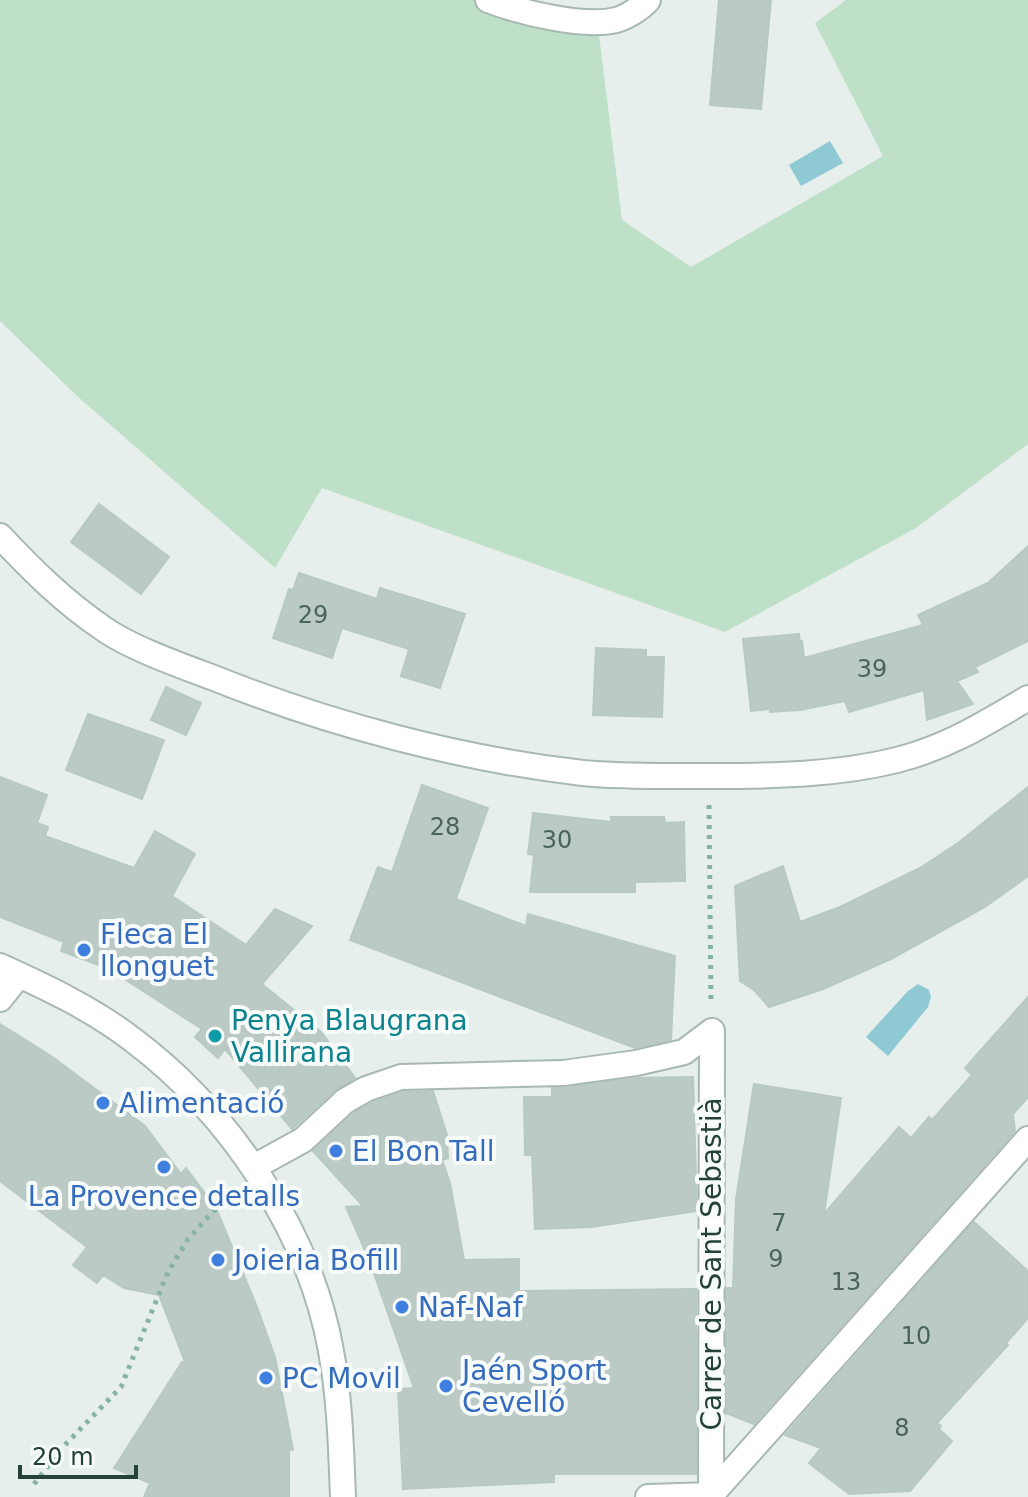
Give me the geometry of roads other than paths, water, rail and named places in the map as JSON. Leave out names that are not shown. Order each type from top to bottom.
[{"type":"street","points":[[488,0],[510,9],[581,21],[616,20],[648,0]]},
{"type":"street","points":[[0,536],[46,585],[106,631],[184,667],[264,698],[345,723],[502,762],[587,773],[766,777],[827,773],[898,760],[959,739],[1028,698]]},
{"type":"street","points":[[0,999],[9,971],[73,1001],[142,1047],[174,1073],[218,1120],[254,1167],[293,1236],[315,1293],[331,1350],[340,1417],[343,1497]]},
{"type":"street","name":"Carrer de Sant Sebastià","points":[[254,1167],[303,1140],[345,1101],[366,1089],[401,1077],[563,1073],[636,1063],[684,1052],[712,1031],[711,1496]]},
{"type":"street","points":[[648,1497],[711,1496],[1028,1139]]},
{"type":"water","points":[[830,141],[843,163],[801,186],[789,165]]},
{"type":"water","points":[[918,984],[929,990],[931,997],[928,1007],[888,1056],[866,1037]]},
{"type":"place","name":"Fleca El llonguet","points":[[84,950]]},
{"type":"place","name":"Penya Blaugrana Vallirana","points":[[215,1036]]},
{"type":"place","name":"Alimentació","points":[[103,1103]]},
{"type":"place","name":"El Bon Tall","points":[[336,1151]]},
{"type":"place","name":"La Provence detalls","points":[[164,1167]]},
{"type":"place","name":"Joieria Bofill","points":[[218,1260]]},
{"type":"place","name":"Naf-Naf","points":[[402,1307]]},
{"type":"place","name":"PC Movil","points":[[266,1378]]},
{"type":"place","name":"Jaén Sport Cevelló","points":[[446,1386]]}]
